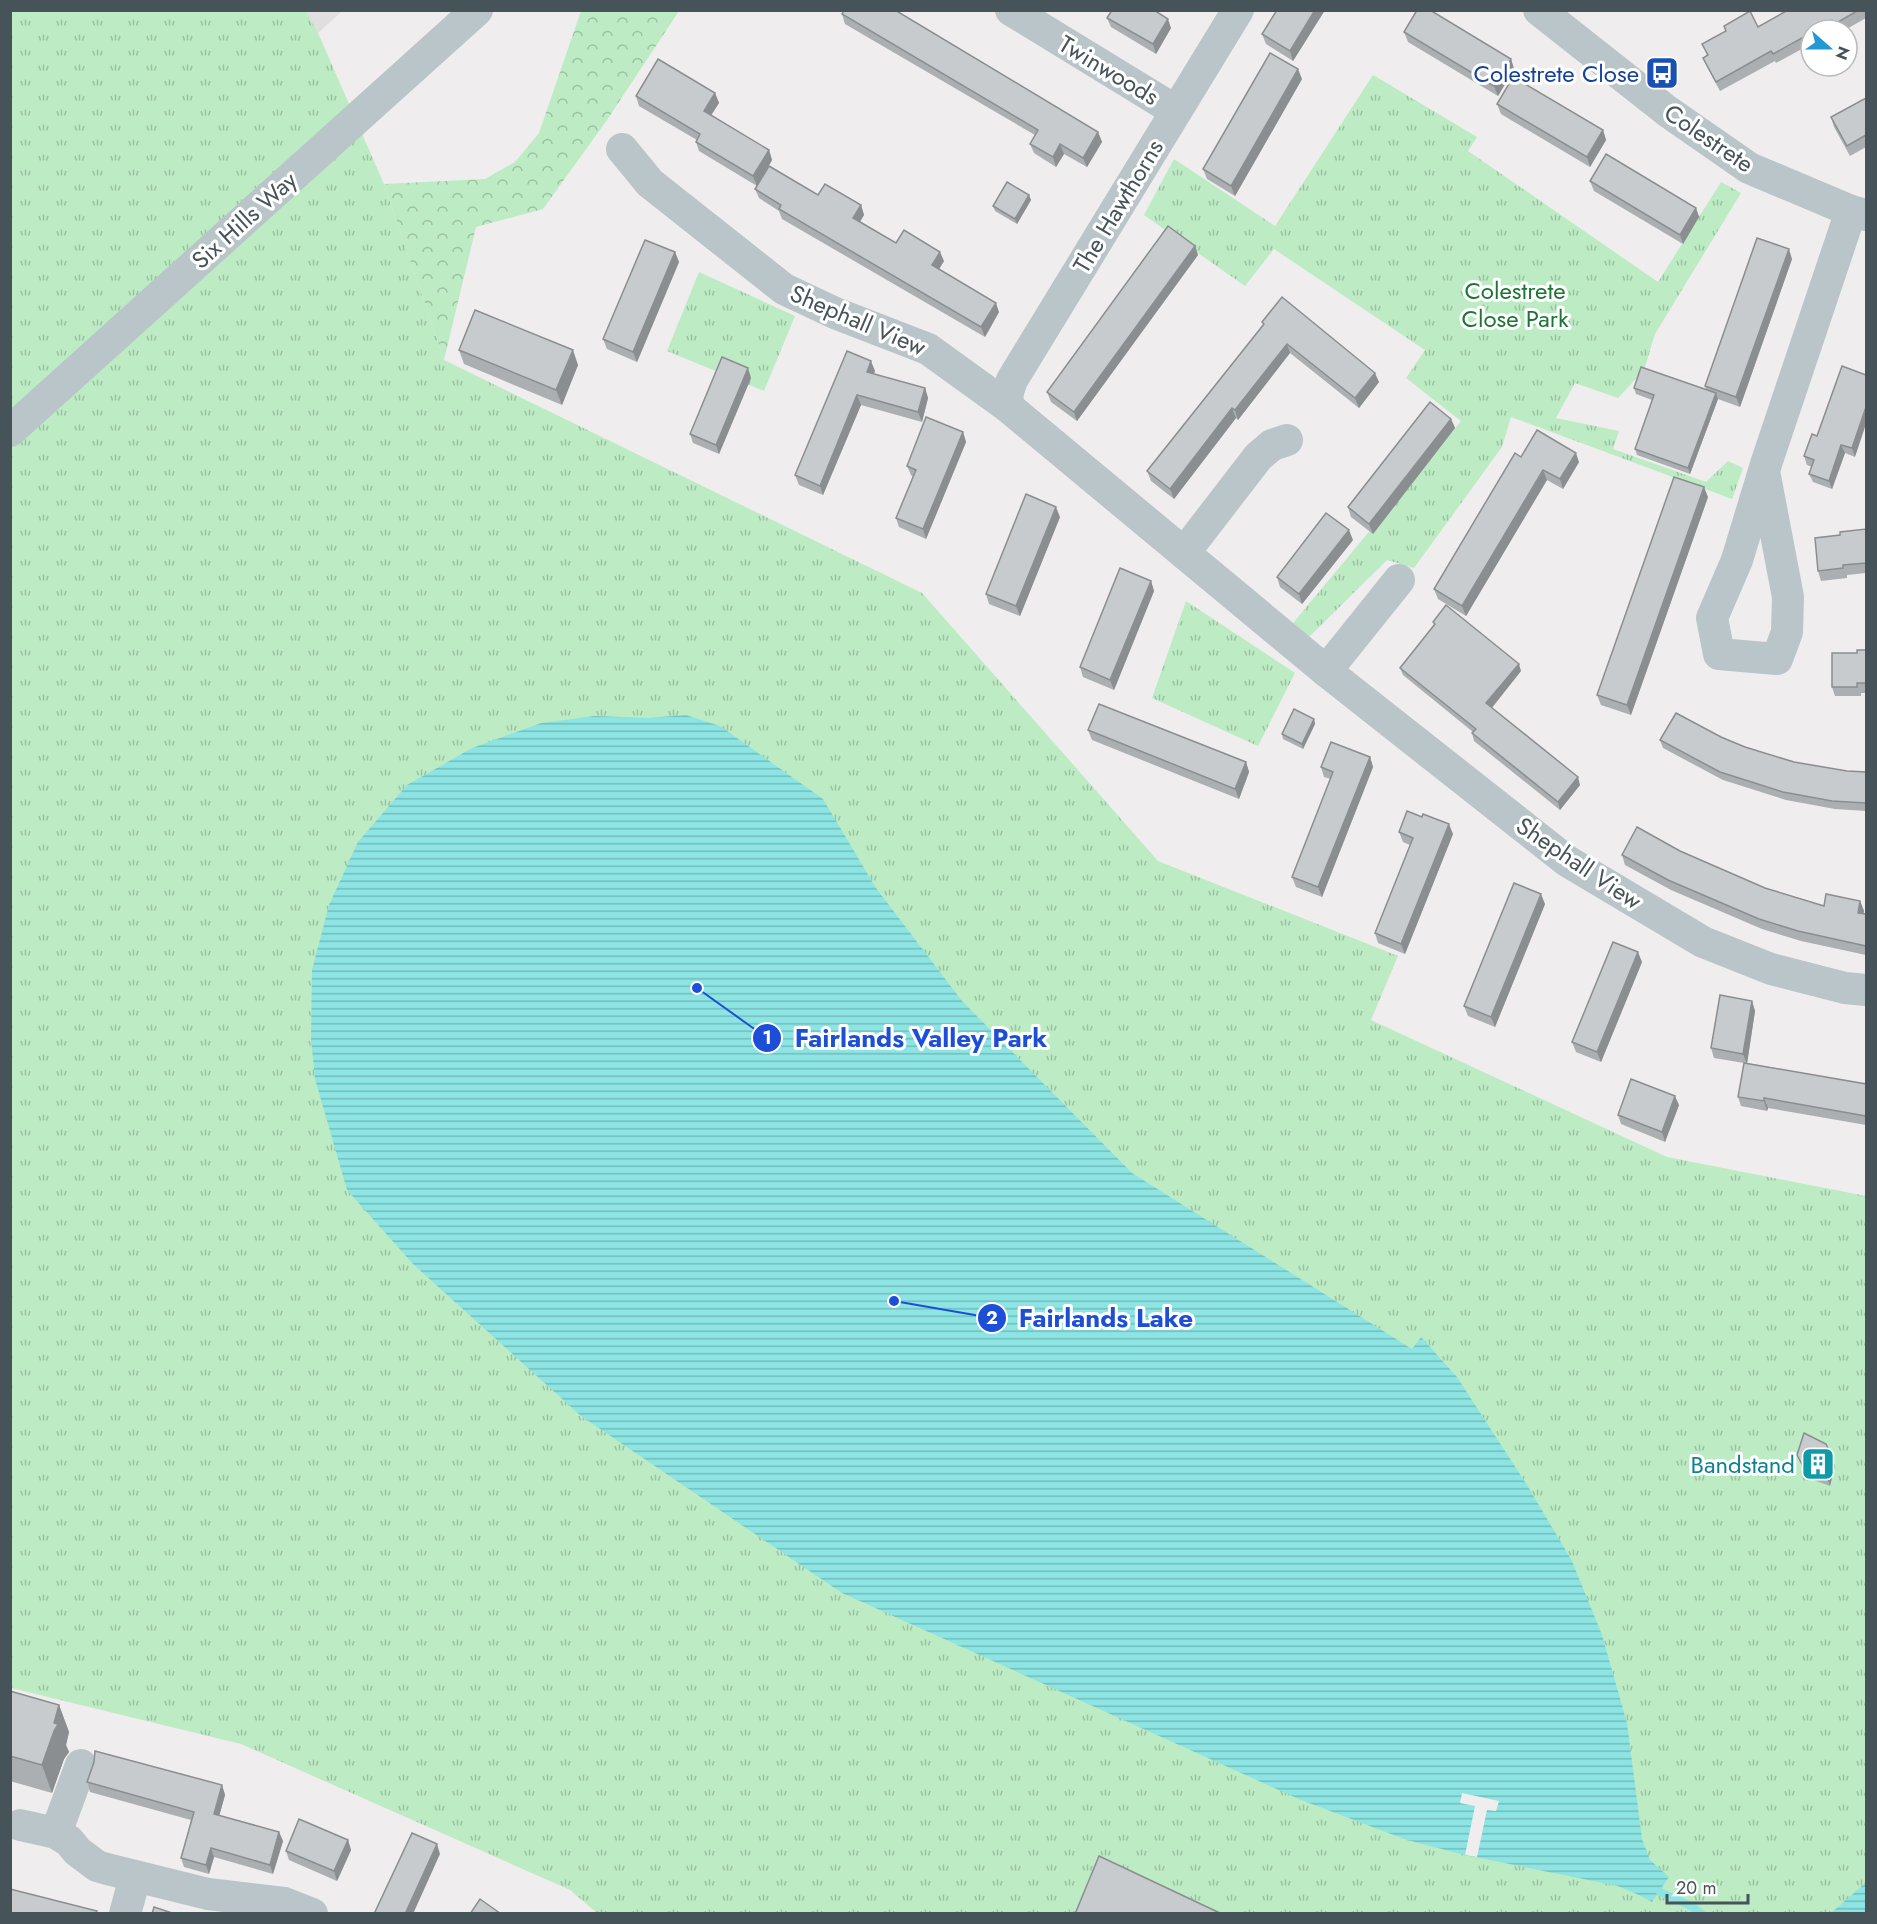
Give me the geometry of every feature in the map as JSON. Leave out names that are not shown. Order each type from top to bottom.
[{"type":"street","name":"Six Hills Way","points":[[10,430],[477,10]]},
{"type":"street","name":"Twinwoods","points":[[1011,10],[1176,111]]},
{"type":"street","name":"The Hawthorns","points":[[1007,406],[1012,380],[1238,10]]},
{"type":"street","name":"Colestrete","points":[[1539,10],[1667,111],[1749,168],[1859,213]]},
{"type":"street","name":"Shephall View","points":[[622,149],[650,183],[784,290],[836,313],[928,348],[1007,406],[1326,670],[1567,861],[1702,942],[1771,969],[1845,988],[1866,990]]},
{"type":"street","points":[[1764,471],[1788,597],[1786,632],[1777,660],[1719,654],[1712,618],[1737,560],[1764,471],[1859,213]]},
{"type":"street","points":[[1184,553],[1258,457],[1272,446],[1287,440]]},
{"type":"street","points":[[1326,670],[1399,580]]},
{"type":"street","points":[[56,1833],[81,1765]]},
{"type":"street","points":[[20,1825],[56,1833],[69,1841],[77,1851],[97,1866],[135,1878],[208,1894],[284,1903],[312,1914]]},
{"type":"street","points":[[125,1914],[135,1878]]},
{"type":"shaded area","points":[[306,11],[342,11],[318,33]]},
{"type":"green space","points":[[11,11],[306,11],[318,33],[384,184],[444,360],[922,593],[1158,861],[1398,956],[1371,1020],[1667,1157],[1866,1196],[1866,1913],[597,1913],[570,1890],[241,1744],[11,1688]]},
{"type":"green space","points":[[581,11],[679,11],[607,120],[543,209],[476,227],[444,360],[384,184],[485,179],[515,162],[539,133]]},
{"type":"green space","name":"Colestrete Close Park","points":[[1373,75],[1477,137],[1468,151],[1658,282],[1721,182],[1741,193],[1655,334],[1644,370],[1618,398],[1575,383],[1556,418],[1619,431],[1613,449],[1706,482],[1728,461],[1743,468],[1732,499],[1511,417],[1502,447],[1414,568],[1387,560],[1307,639],[1289,628],[1461,421],[1406,378],[1425,350],[1274,249],[1245,286],[1144,215],[1174,159],[1275,226]]},
{"type":"green space","points":[[699,272],[795,316],[764,391],[667,351]]},
{"type":"green space","points":[[1186,601],[1295,673],[1258,746],[1152,698]]},
{"type":"water","points":[[686,715],[720,726],[823,799],[876,888],[962,1001],[1132,1173],[1412,1349],[1421,1337],[1457,1377],[1527,1485],[1572,1561],[1602,1635],[1627,1723],[1642,1839],[1650,1860],[1669,1877],[1652,1902],[1618,1886],[1465,1855],[1407,1840],[1301,1800],[842,1593],[581,1416],[413,1264],[347,1190],[315,1079],[311,1039],[312,970],[329,905],[358,842],[407,785],[472,748],[541,723],[595,716],[648,718]]},
{"type":"water","points":[[1866,1884],[1866,1913],[1831,1913],[1863,1885]]},
{"type":"pier","points":[[1462,1793],[1499,1801],[1496,1811],[1487,1810],[1477,1857],[1465,1855],[1475,1806],[1460,1803]]},
{"type":"building","points":[[844,10],[895,10],[1098,132],[1083,158],[1060,144],[1053,157],[1030,144],[1038,130],[842,14]]},
{"type":"building","points":[[1112,10],[1154,10],[1168,19],[1153,44],[1107,18]]},
{"type":"building","points":[[1277,10],[1315,10],[1290,51],[1262,34]]},
{"type":"building","points":[[1417,10],[1430,10],[1511,59],[1494,86],[1404,32]]},
{"type":"building","points":[[1788,10],[1859,10],[1845,18],[1799,18],[1799,40],[1773,54],[1771,51],[1716,82],[1703,58],[1708,55],[1702,44],[1726,31],[1724,26],[1750,11],[1758,27]]},
{"type":"building","points":[[1270,53],[1298,69],[1231,186],[1203,169]]},
{"type":"building","points":[[658,59],[715,93],[704,111],[769,150],[753,176],[696,142],[700,134],[636,96]]},
{"type":"building","points":[[1513,77],[1603,130],[1587,157],[1497,104]]},
{"type":"building","points":[[1866,98],[1866,135],[1847,146],[1831,117]]},
{"type":"building","points":[[1606,154],[1696,208],[1680,235],[1590,181]]},
{"type":"building","points":[[769,166],[818,195],[825,184],[861,205],[853,218],[896,243],[904,230],[940,252],[932,265],[996,303],[981,327],[779,209],[781,205],[755,189]]},
{"type":"building","points":[[1007,182],[1029,195],[1015,219],[993,206]]},
{"type":"building","points":[[1168,226],[1195,246],[1074,412],[1047,392]]},
{"type":"building","points":[[1757,238],[1789,249],[1736,397],[1705,386]]},
{"type":"building","points":[[645,240],[675,252],[633,352],[603,339]]},
{"type":"building","points":[[1282,297],[1375,373],[1355,398],[1287,344],[1235,410],[1232,408],[1170,489],[1147,471],[1264,324],[1262,322]]},
{"type":"building","points":[[475,310],[573,350],[556,390],[459,350]]},
{"type":"building","points":[[847,351],[871,361],[867,372],[925,388],[918,412],[857,395],[820,486],[795,475]]},
{"type":"building","points":[[722,357],[748,368],[716,445],[690,434]]},
{"type":"building","points":[[1842,366],[1866,375],[1866,407],[1852,448],[1841,445],[1829,481],[1809,474],[1814,460],[1804,456],[1812,434],[1817,436]]},
{"type":"building","points":[[1641,367],[1716,393],[1688,468],[1635,449],[1654,395],[1634,388]]},
{"type":"building","points":[[1430,402],[1451,419],[1369,524],[1348,507]]},
{"type":"building","points":[[926,417],[963,432],[923,529],[896,518],[916,470],[907,466]]},
{"type":"building","points":[[1537,430],[1576,453],[1560,479],[1543,470],[1462,606],[1434,589],[1515,453],[1521,457]]},
{"type":"building","points":[[1674,477],[1704,487],[1627,705],[1597,695]]},
{"type":"building","points":[[1026,494],[1056,507],[1016,606],[986,594]]},
{"type":"building","points":[[1326,513],[1349,530],[1299,594],[1277,577]]},
{"type":"building","points":[[1866,529],[1866,563],[1843,565],[1843,568],[1818,571],[1815,538]]},
{"type":"building","points":[[1120,568],[1151,581],[1110,680],[1080,667]]},
{"type":"building","points":[[1446,605],[1519,664],[1486,703],[1578,777],[1558,802],[1472,733],[1476,729],[1400,668],[1435,624],[1433,622]]},
{"type":"building","points":[[1857,650],[1866,650],[1866,683],[1857,683],[1857,687],[1832,687],[1832,653],[1857,653]]},
{"type":"building","points":[[1099,704],[1246,762],[1235,789],[1088,730]]},
{"type":"building","points":[[1294,709],[1314,719],[1302,744],[1282,734]]},
{"type":"building","points":[[1676,713],[1745,747],[1794,762],[1866,772],[1866,803],[1832,801],[1783,792],[1720,772],[1660,740]]},
{"type":"building","points":[[1331,742],[1370,757],[1318,887],[1292,877],[1333,772],[1321,767]]},
{"type":"building","points":[[1407,811],[1422,817],[1423,814],[1449,824],[1401,944],[1375,933],[1413,838],[1399,832]]},
{"type":"building","points":[[1637,827],[1680,851],[1765,888],[1824,906],[1826,894],[1860,901],[1858,913],[1866,914],[1866,946],[1798,931],[1759,919],[1668,880],[1622,855]]},
{"type":"building","points":[[1514,883],[1541,894],[1491,1017],[1464,1006]]},
{"type":"building","points":[[1613,942],[1638,952],[1597,1052],[1572,1042]]},
{"type":"building","points":[[1720,995],[1752,1001],[1743,1054],[1711,1048]]},
{"type":"building","points":[[1744,1063],[1866,1084],[1866,1116],[1764,1098],[1764,1101],[1738,1097]]},
{"type":"building","points":[[1631,1079],[1675,1096],[1662,1132],[1618,1115]]},
{"type":"building","name":"Bandstand","points":[[1804,1433],[1826,1444],[1832,1457],[1827,1477],[1804,1468],[1797,1455]]},
{"type":"building","points":[[10,1691],[59,1705],[54,1723],[58,1724],[42,1765],[10,1756]]},
{"type":"building","points":[[95,1751],[222,1785],[214,1814],[279,1832],[270,1865],[211,1848],[206,1865],[181,1858],[194,1812],[87,1782]]},
{"type":"building","points":[[299,1819],[348,1840],[334,1871],[286,1851]]},
{"type":"building","points":[[412,1833],[437,1844],[405,1914],[374,1914]]},
{"type":"building","points":[[1099,1856],[1222,1914],[1075,1914]]},
{"type":"building","points":[[10,1889],[97,1911],[96,1914],[10,1914]]},
{"type":"building","points":[[480,1899],[501,1914],[470,1914]]},
{"type":"building","points":[[154,1907],[175,1914],[152,1914]]},
{"type":"waterway","points":[[1660,1892],[1689,1905],[1702,1914]]},
{"type":"place","name":"Colestrete Close","points":[[1662,73]]},
{"type":"place","name":"Fairlands Valley Park","points":[[697,988]]},
{"type":"place","name":"Fairlands Lake","points":[[894,1301]]},
{"type":"place","name":"Bandstand","points":[[1818,1464]]}]
